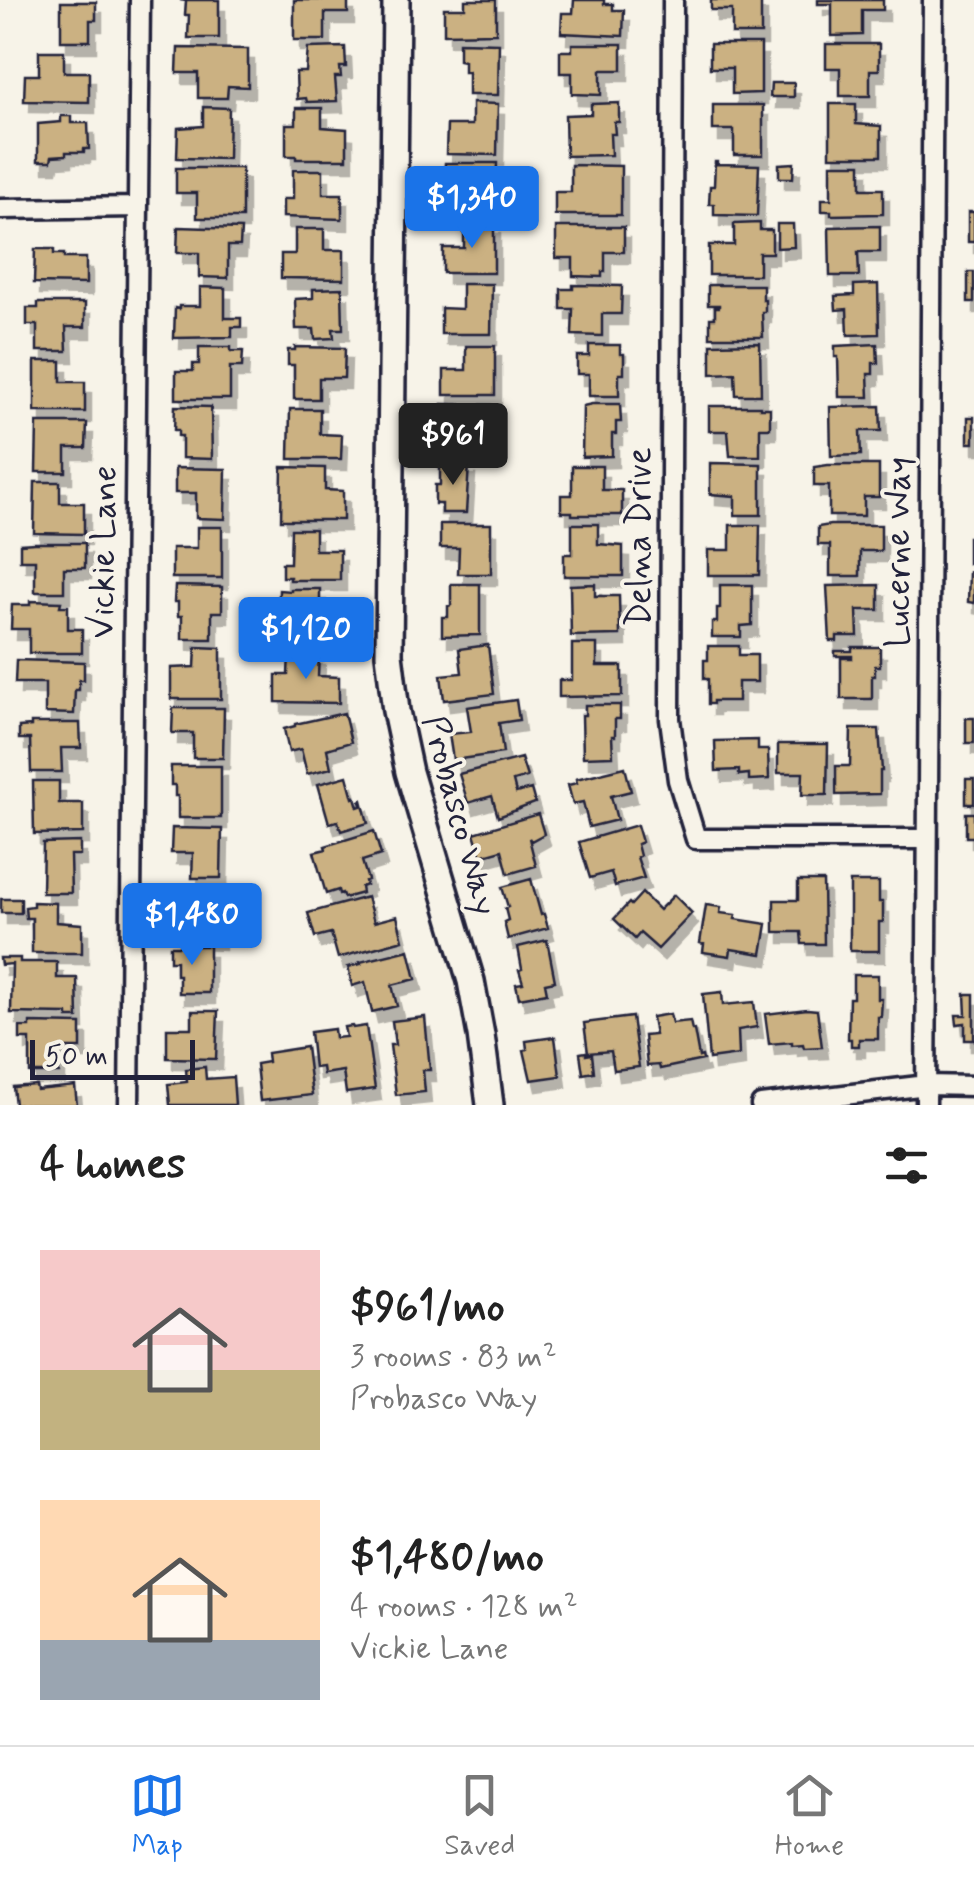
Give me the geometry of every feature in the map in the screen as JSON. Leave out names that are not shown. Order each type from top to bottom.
[{"type":"street","name":"Vickie Lane","points":[[128,1105],[140,0]]},
{"type":"street","name":"Probasco Way","points":[[396,0],[389,654],[409,772],[471,980],[490,1105]]},
{"type":"street","name":"Delna Drive","points":[[672,0],[670,720],[678,780],[696,839],[928,840]]},
{"type":"street","name":"Lucerne Way","points":[[926,1105],[933,0]]},
{"type":"street","points":[[0,210],[138,208]]},
{"type":"street","points":[[761,1105],[926,1085],[974,1086]]},
{"type":"building","points":[[180,0],[219,0],[219,38],[188,38],[189,15],[185,15],[186,1]]},
{"type":"building","points":[[294,0],[348,0],[348,13],[325,13],[325,40],[294,40]]},
{"type":"building","points":[[465,0],[496,0],[496,33],[444,34],[444,8],[465,8]]},
{"type":"building","points":[[574,0],[604,0],[604,4],[613,4],[613,10],[624,10],[623,36],[561,33],[562,13],[573,13]]},
{"type":"building","points":[[711,0],[761,0],[761,34],[732,34],[732,10],[711,10]]},
{"type":"building","points":[[818,0],[883,0],[883,10],[862,10],[862,35],[832,36],[832,4],[818,4]]},
{"type":"building","points":[[61,2],[96,2],[96,20],[90,20],[90,41],[61,41]]},
{"type":"building","points":[[459,42],[499,43],[498,95],[468,95],[468,72],[464,72],[464,61],[459,60]]},
{"type":"building","points":[[572,44],[622,44],[622,70],[601,70],[601,95],[572,94],[572,73],[560,73],[560,51],[572,51]]},
{"type":"building","points":[[710,44],[761,44],[761,93],[732,94],[732,68],[710,68]]},
{"type":"building","points":[[826,44],[879,44],[879,70],[870,70],[870,96],[840,96],[840,68],[826,68]]},
{"type":"building","points":[[345,47],[346,67],[340,67],[341,77],[335,77],[337,101],[297,99],[296,72],[306,72],[308,48]]},
{"type":"building","points":[[178,48],[248,49],[248,87],[228,86],[227,98],[198,98],[198,73],[177,73]]},
{"type":"building","points":[[39,51],[64,51],[64,72],[89,72],[89,102],[24,101],[25,75],[39,75]]},
{"type":"building","points":[[771,83],[794,83],[794,97],[770,97]]},
{"type":"building","points":[[472,103],[498,104],[497,155],[446,154],[447,125],[472,125]]},
{"type":"building","points":[[619,103],[619,122],[614,122],[615,134],[610,134],[611,155],[566,156],[565,115],[591,114],[591,104]]},
{"type":"building","points":[[830,104],[856,104],[856,124],[881,126],[881,156],[830,156]]},
{"type":"building","points":[[713,105],[763,105],[763,155],[734,155],[734,130],[713,130]]},
{"type":"building","points":[[203,107],[229,108],[228,159],[177,158],[178,128],[203,126]]},
{"type":"building","points":[[296,108],[322,108],[322,127],[347,129],[347,159],[286,156],[286,124],[296,124]]},
{"type":"building","points":[[61,116],[71,116],[71,123],[88,123],[89,149],[38,161],[38,124],[61,122]]},
{"type":"building","points":[[715,161],[759,165],[757,216],[714,215],[714,204],[709,204]]},
{"type":"building","points":[[445,163],[497,163],[496,195],[488,195],[486,217],[471,217],[471,205],[467,205],[467,214],[442,213]]},
{"type":"building","points":[[794,163],[793,178],[779,178],[779,164]]},
{"type":"building","points":[[831,164],[861,164],[861,189],[883,189],[883,214],[831,215],[831,211],[822,211],[822,199],[831,199]]},
{"type":"building","points":[[571,165],[621,166],[621,215],[555,215],[555,192],[571,192]]},
{"type":"building","points":[[176,168],[242,168],[242,218],[197,218],[197,193],[176,193]]},
{"type":"building","points":[[293,170],[323,170],[323,194],[342,194],[342,219],[283,217],[283,199],[293,199]]},
{"type":"building","points":[[968,212],[974,212],[974,242],[968,242]]},
{"type":"building","points":[[464,223],[494,223],[494,273],[443,273],[443,248],[464,248]]},
{"type":"building","points":[[760,223],[760,230],[772,230],[772,253],[759,253],[759,275],[709,275],[709,245],[734,245],[734,224]]},
{"type":"building","points":[[777,224],[793,224],[794,247],[777,248]]},
{"type":"building","points":[[880,226],[880,252],[858,252],[859,276],[830,276],[829,227]]},
{"type":"building","points":[[178,227],[241,229],[240,246],[228,246],[228,278],[199,277],[199,253],[177,253]]},
{"type":"building","points":[[556,227],[624,227],[624,252],[605,252],[602,277],[573,276],[573,258],[556,258]]},
{"type":"building","points":[[295,229],[324,229],[324,250],[344,250],[344,279],[281,278],[281,254],[295,254]]},
{"type":"building","points":[[35,249],[54,249],[54,254],[64,254],[64,258],[86,258],[86,284],[34,283]]},
{"type":"building","points":[[968,272],[974,272],[974,302],[968,302]]},
{"type":"building","points":[[462,284],[492,284],[491,334],[441,334],[441,308],[462,309]]},
{"type":"building","points":[[878,284],[879,334],[848,335],[847,309],[836,310],[835,296],[854,295],[854,285]]},
{"type":"building","points":[[573,285],[622,286],[621,314],[602,314],[602,336],[572,335],[573,309],[561,309],[561,289],[573,289]]},
{"type":"building","points":[[708,285],[763,285],[763,337],[710,337],[710,318],[715,318],[715,307],[719,305],[708,305]]},
{"type":"building","points":[[200,287],[225,288],[225,318],[241,318],[241,327],[232,327],[232,337],[174,338],[175,308],[200,306]]},
{"type":"building","points":[[342,288],[343,329],[333,329],[334,338],[315,339],[314,329],[296,329],[295,299],[313,298],[313,289]]},
{"type":"building","points":[[38,303],[85,303],[85,327],[66,327],[67,351],[37,351],[37,325],[27,325],[27,308],[38,308]]},
{"type":"building","points":[[760,343],[761,395],[736,395],[735,373],[711,374],[711,344]]},
{"type":"building","points":[[877,344],[878,363],[873,363],[873,374],[868,374],[869,397],[839,397],[835,346]]},
{"type":"building","points":[[589,345],[620,345],[624,374],[619,374],[619,396],[589,396],[589,374],[577,374],[577,356],[589,356]]},
{"type":"building","points":[[466,346],[495,346],[495,395],[444,395],[444,370],[466,370]]},
{"type":"building","points":[[199,347],[243,351],[242,367],[230,367],[230,399],[176,399],[176,371],[193,371],[193,364],[199,364]]},
{"type":"building","points":[[345,348],[344,378],[319,378],[319,399],[294,399],[294,365],[288,365],[288,350]]},
{"type":"building","points":[[35,361],[61,361],[61,382],[85,382],[85,412],[35,412]]},
{"type":"building","points":[[442,404],[491,405],[491,455],[466,455],[467,434],[442,433]]},
{"type":"building","points":[[620,404],[621,422],[616,422],[616,434],[612,434],[612,456],[582,457],[583,406]]},
{"type":"building","points":[[175,406],[211,407],[212,459],[182,458],[182,436],[174,430]]},
{"type":"building","points":[[709,406],[770,408],[770,428],[760,428],[760,456],[730,456],[728,431],[709,431]]},
{"type":"building","points":[[880,406],[881,431],[860,431],[861,455],[831,456],[830,407]]},
{"type":"building","points":[[290,409],[320,409],[320,434],[342,435],[341,459],[289,459]]},
{"type":"building","points":[[968,417],[974,417],[974,443],[968,443]]},
{"type":"building","points":[[37,423],[87,423],[86,448],[66,448],[66,472],[36,472]]},
{"type":"building","points":[[710,463],[761,464],[761,515],[735,515],[735,496],[710,494]]},
{"type":"building","points":[[438,464],[469,464],[466,513],[442,513],[442,504],[435,504],[435,485],[440,485]]},
{"type":"building","points":[[879,465],[879,497],[864,497],[864,516],[829,516],[829,486],[814,486],[814,467]]},
{"type":"building","points":[[572,466],[602,466],[602,490],[622,490],[622,515],[561,512],[561,495],[572,495]]},
{"type":"building","points":[[282,467],[325,468],[325,490],[343,491],[343,520],[281,520]]},
{"type":"building","points":[[175,468],[226,469],[225,519],[196,518],[196,493],[175,493]]},
{"type":"building","points":[[35,482],[60,482],[60,503],[84,503],[84,534],[34,533]]},
{"type":"building","points":[[440,524],[491,524],[491,574],[458,574],[459,548],[440,548]]},
{"type":"building","points":[[572,524],[598,524],[598,544],[623,546],[623,576],[564,576],[564,554],[572,554]]},
{"type":"building","points":[[730,525],[760,525],[759,575],[708,575],[708,550],[730,550]]},
{"type":"building","points":[[881,525],[881,551],[860,551],[860,576],[830,576],[830,545],[818,545],[818,527]]},
{"type":"building","points":[[197,527],[222,527],[222,578],[172,578],[172,548],[197,548]]},
{"type":"building","points":[[291,529],[315,529],[315,550],[340,550],[340,580],[282,577],[282,563],[290,563]]},
{"type":"building","points":[[968,537],[974,537],[974,563],[968,563]]},
{"type":"building","points":[[85,543],[85,568],[64,568],[64,592],[35,592],[35,560],[20,560],[20,544]]},
{"type":"building","points":[[969,572],[974,572],[974,603],[968,602]]},
{"type":"building","points":[[451,584],[480,584],[480,635],[442,636],[442,617],[448,617],[451,605]]},
{"type":"building","points":[[595,584],[595,596],[619,596],[620,635],[571,636],[570,585]]},
{"type":"building","points":[[720,585],[752,585],[752,625],[741,626],[741,637],[712,637],[712,622],[717,622],[720,608]]},
{"type":"building","points":[[879,585],[879,610],[857,610],[858,636],[837,636],[837,641],[830,641],[827,586]]},
{"type":"building","points":[[175,586],[222,587],[222,612],[212,612],[212,639],[182,639],[182,616],[178,616],[178,602],[174,602]]},
{"type":"building","points":[[320,589],[320,614],[341,614],[341,639],[278,639],[279,590]]},
{"type":"building","points":[[30,601],[61,602],[60,606],[68,606],[68,629],[82,629],[82,653],[29,653],[29,629],[11,629],[12,605],[30,605]]},
{"type":"building","points":[[572,644],[597,644],[597,666],[622,666],[622,696],[559,697],[559,680],[572,680]]},
{"type":"building","points":[[488,645],[494,694],[444,700],[441,675],[462,673],[459,649]]},
{"type":"building","points":[[708,646],[739,646],[739,655],[757,655],[757,682],[738,682],[738,701],[708,704],[704,660],[708,660]]},
{"type":"building","points":[[196,647],[221,648],[221,699],[171,699],[171,668],[195,667]]},
{"type":"building","points":[[852,647],[880,647],[880,666],[875,666],[872,676],[872,699],[841,699],[841,658],[852,656],[835,656],[835,651],[852,651]]},
{"type":"building","points":[[289,653],[319,654],[318,676],[339,677],[339,703],[276,702],[276,675],[288,675]]},
{"type":"building","points":[[16,660],[84,662],[84,680],[79,680],[79,690],[75,690],[74,714],[45,713],[45,683],[15,683]]},
{"type":"building","points":[[516,700],[519,720],[499,723],[503,753],[453,760],[449,734],[471,732],[467,707]]},
{"type":"building","points":[[585,705],[620,705],[620,719],[615,719],[612,736],[613,756],[583,757]]},
{"type":"building","points":[[173,708],[224,708],[223,758],[193,758],[193,733],[172,733]]},
{"type":"building","points":[[344,713],[351,742],[327,749],[331,768],[307,774],[301,749],[289,752],[284,729]]},
{"type":"building","points":[[966,718],[974,718],[974,743],[966,743]]},
{"type":"building","points":[[31,723],[80,723],[81,748],[61,748],[62,772],[31,772],[30,739],[19,739],[19,727]]},
{"type":"building","points":[[851,729],[879,729],[880,794],[836,795],[836,766],[850,766]]},
{"type":"building","points":[[758,740],[758,750],[768,750],[769,779],[749,780],[749,774],[739,775],[739,770],[716,771],[715,741]]},
{"type":"building","points":[[778,744],[828,744],[827,795],[802,795],[803,773],[778,773]]},
{"type":"building","points":[[521,758],[527,777],[513,781],[516,793],[531,789],[535,803],[498,817],[492,796],[468,803],[459,774]]},
{"type":"building","points":[[171,766],[221,766],[221,818],[178,818]]},
{"type":"building","points":[[625,767],[631,791],[611,796],[617,820],[589,827],[583,802],[573,804],[568,785],[577,783],[576,779]]},
{"type":"building","points":[[347,776],[358,807],[362,800],[368,823],[341,831],[338,821],[329,823],[318,784]]},
{"type":"building","points":[[966,779],[974,779],[974,804],[966,804]]},
{"type":"building","points":[[33,781],[59,781],[59,803],[83,803],[83,833],[34,834]]},
{"type":"building","points":[[966,813],[974,813],[974,837],[966,837]]},
{"type":"building","points":[[538,814],[544,834],[531,841],[529,838],[536,866],[508,874],[502,850],[481,856],[474,833]]},
{"type":"building","points":[[637,825],[642,842],[637,844],[637,857],[644,878],[615,886],[611,872],[590,878],[579,842]]},
{"type":"building","points":[[172,828],[222,829],[221,878],[192,878],[193,853],[171,853]]},
{"type":"building","points":[[374,831],[381,855],[362,861],[368,880],[361,887],[362,893],[344,898],[338,890],[326,894],[314,852]]},
{"type":"building","points":[[80,842],[80,855],[70,855],[71,893],[42,893],[43,843]]},
{"type":"building","points":[[531,879],[548,928],[508,939],[504,922],[508,920],[508,907],[502,887]]},
{"type":"building","points":[[798,881],[823,881],[824,944],[802,944],[801,932],[774,932],[774,900],[798,900]]},
{"type":"building","points":[[850,882],[879,882],[883,922],[879,922],[879,951],[850,951]]},
{"type":"building","points":[[169,888],[219,888],[219,939],[189,938],[189,913],[169,913]]},
{"type":"building","points":[[642,893],[659,910],[674,895],[692,913],[658,949],[640,933],[635,939],[614,919]]},
{"type":"building","points":[[367,897],[374,922],[397,916],[403,940],[338,958],[331,933],[315,937],[308,913]]},
{"type":"building","points":[[1,899],[21,899],[21,913],[1,913]]},
{"type":"building","points":[[33,902],[56,903],[56,922],[82,924],[82,953],[32,953],[32,918],[26,918],[25,907],[33,906]]},
{"type":"building","points":[[706,905],[721,907],[720,913],[736,915],[735,919],[767,924],[762,954],[731,949],[730,956],[703,952],[704,944],[700,943]]},
{"type":"building","points":[[547,940],[555,981],[545,983],[547,993],[519,998],[516,984],[523,983],[518,947]]},
{"type":"building","points":[[170,946],[209,946],[209,993],[179,993],[179,975],[176,961],[170,961]]},
{"type":"building","points":[[409,950],[416,979],[392,985],[397,1006],[372,1012],[365,982],[352,986],[348,967]]},
{"type":"building","points":[[0,958],[57,962],[57,978],[77,978],[78,1018],[68,1018],[68,1014],[11,1013],[12,964],[1,965]]},
{"type":"building","points":[[853,975],[878,975],[878,999],[882,999],[878,1039],[859,1039],[859,1046],[851,1046],[848,1039]]},
{"type":"building","points":[[722,992],[723,1005],[754,1002],[757,1027],[738,1030],[739,1055],[709,1059],[703,994]]},
{"type":"building","points":[[965,994],[974,994],[974,1040],[965,1040],[965,1023],[957,1024],[956,1015],[966,1015]]},
{"type":"building","points":[[817,1010],[822,1047],[804,1048],[803,1044],[792,1042],[769,1044],[765,1014]]},
{"type":"building","points":[[192,1011],[218,1011],[216,1059],[167,1058],[167,1028],[192,1028]]},
{"type":"building","points":[[670,1014],[672,1023],[690,1021],[703,1060],[660,1069],[659,1065],[647,1066],[644,1036],[655,1035],[652,1017]]},
{"type":"building","points":[[425,1017],[430,1070],[423,1070],[425,1092],[396,1095],[390,1045],[395,1045],[392,1021]]},
{"type":"building","points":[[632,1017],[639,1067],[614,1070],[611,1051],[588,1053],[584,1023]]},
{"type":"building","points":[[30,1023],[81,1024],[81,1048],[59,1048],[59,1073],[30,1073],[30,1039],[20,1039],[20,1027],[30,1027]]},
{"type":"building","points":[[366,1026],[375,1089],[346,1093],[343,1071],[323,1074],[322,1067],[314,1068],[310,1032],[334,1029],[335,1038],[346,1037],[344,1027]]},
{"type":"building","points":[[555,1037],[560,1076],[531,1080],[524,1050],[526,1041]]},
{"type":"building","points":[[306,1047],[312,1095],[260,1101],[256,1064],[268,1062],[267,1053]]},
{"type":"building","points":[[580,1053],[592,1054],[594,1072],[583,1074]]},
{"type":"building","points":[[205,1067],[206,1079],[233,1077],[235,1105],[170,1105],[168,1084],[187,1082],[186,1069]]},
{"type":"building","points":[[36,1085],[37,1090],[75,1086],[77,1105],[15,1105],[13,1087]]}]
